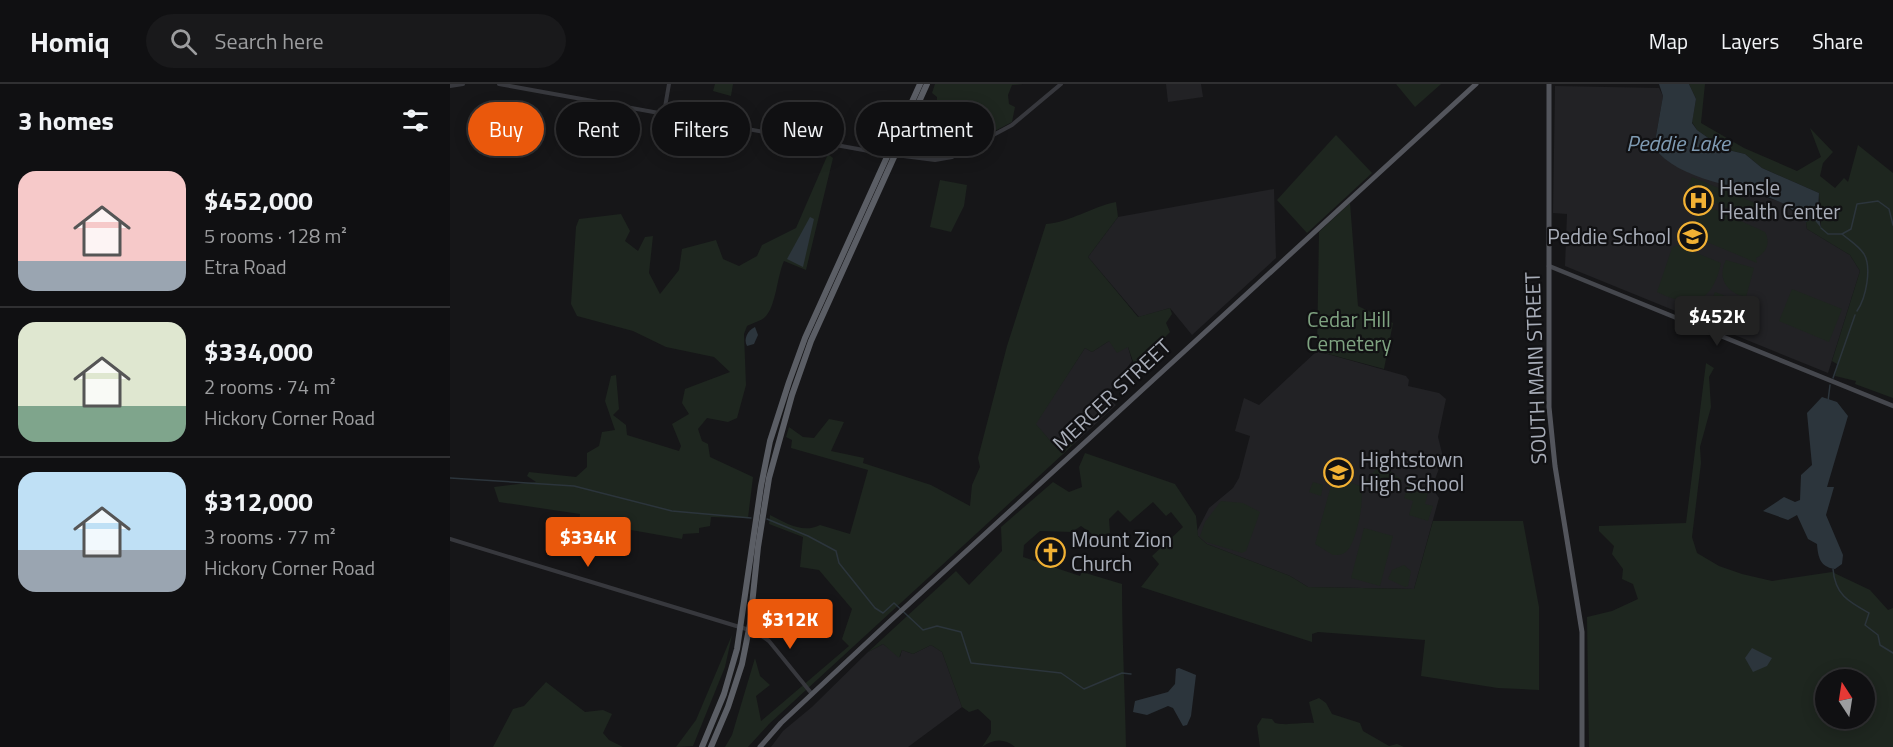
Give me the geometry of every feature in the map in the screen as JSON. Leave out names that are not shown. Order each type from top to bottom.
[{"type":"highway","points":[[913,102],[920,84]]},
{"type":"highway","points":[[918,102],[927,84]]},
{"type":"highway","points":[[702,747],[727,686],[742,627],[757,507],[776,423],[805,338],[891,156]]},
{"type":"highway","points":[[711,747],[734,693],[749,630],[763,509],[776,447],[811,341],[891,156]]},
{"type":"main road","name":"MERCER STREET","points":[[762,747],[812,694],[1476,84]]},
{"type":"main road","name":"SOUTH MAIN STREET","points":[[1550,84],[1551,427],[1583,644],[1582,747]]},
{"type":"main road","points":[[1549,266],[1893,406]]},
{"type":"street","points":[[450,86],[463,84]]},
{"type":"street","points":[[499,84],[652,111]]},
{"type":"street","points":[[666,102],[669,84]]},
{"type":"street","points":[[994,135],[1012,125],[1062,84]]},
{"type":"street","points":[[750,128],[856,148]]},
{"type":"street","points":[[906,156],[935,160],[954,156]]},
{"type":"street","points":[[450,539],[742,627],[769,641],[812,694]]},
{"type":"shaded area","points":[[1166,84],[1201,84],[1203,97],[1168,102]]},
{"type":"shaded area","name":"Peddie School","points":[[1555,86],[1659,88],[1663,96],[1654,147],[1688,172],[1781,202],[1806,222],[1807,229],[1850,255],[1860,271],[1828,373],[1565,266],[1567,214],[1553,213]]},
{"type":"shaded area","points":[[1274,189],[1276,258],[1192,335],[1170,308],[1139,317],[1088,257],[1118,217]]},
{"type":"shaded area","points":[[1109,341],[1128,347],[1132,361],[1106,396],[1116,405],[1075,443],[1068,438],[1053,444],[1035,424],[1085,348],[1092,352]]},
{"type":"shaded area","name":"Hightstown High School","points":[[1317,351],[1406,376],[1409,380],[1408,386],[1439,393],[1446,399],[1438,437],[1443,457],[1432,488],[1439,498],[1414,589],[1308,587],[1290,576],[1207,544],[1198,536],[1197,531],[1209,508],[1233,488],[1239,478],[1250,436],[1235,431],[1244,398],[1259,405]]},
{"type":"shaded area","points":[[883,644],[900,657],[902,650],[913,654],[931,645],[942,652],[962,707],[908,747],[771,747],[783,731],[812,707],[868,652]]},
{"type":"green space","points":[[715,84],[733,84],[731,96],[713,91]]},
{"type":"green space","points":[[935,84],[1023,84],[1012,85],[1008,95],[1009,104],[1015,107],[1012,122],[994,131],[994,102],[937,102],[937,97],[932,93]]},
{"type":"green space","points":[[1396,84],[1441,84],[1415,107]]},
{"type":"green space","points":[[1689,84],[1705,84],[1701,123],[1744,148],[1797,171],[1821,157],[1810,128],[1833,152],[1823,163],[1820,176],[1835,188],[1844,178],[1848,182],[1858,145],[1893,173],[1893,398],[1855,384],[1856,381],[1835,376],[1837,364],[1832,361],[1860,271],[1850,255],[1807,229],[1806,222],[1813,217],[1821,227],[1819,193],[1762,168],[1745,154],[1724,149],[1697,130],[1692,122],[1696,99]]},
{"type":"green space","points":[[1336,135],[1372,173],[1307,233],[1277,200]]},
{"type":"green space","points":[[827,156],[830,156],[833,158],[806,270],[784,261],[769,312],[763,318],[747,326],[744,334],[746,385],[737,418],[728,422],[707,418],[698,429],[702,441],[708,444],[710,457],[753,477],[748,518],[711,517],[710,526],[699,528],[699,533],[683,534],[682,539],[614,527],[607,551],[590,546],[579,553],[564,550],[578,527],[580,514],[499,502],[494,487],[536,482],[527,476],[529,472],[576,477],[587,467],[587,453],[599,446],[602,432],[615,430],[605,401],[611,376],[616,375],[619,409],[613,415],[626,425],[627,435],[679,451],[681,446],[672,424],[689,414],[682,403],[685,389],[730,372],[714,357],[666,347],[633,331],[577,316],[571,304],[576,227],[579,219],[621,214],[630,231],[625,241],[638,251],[645,237],[653,236],[649,273],[660,294],[679,270],[682,249],[716,240],[723,259],[739,266],[757,256],[762,245],[796,228]]},
{"type":"green space","points":[[1692,177],[1760,205],[1754,219],[1686,191]]},
{"type":"green space","points":[[940,180],[967,185],[964,206],[951,232],[930,227]]},
{"type":"green space","points":[[1116,202],[1118,217],[1088,257],[1138,317],[1170,308],[1172,314],[1166,323],[1170,332],[1135,367],[1128,347],[1117,353],[1109,341],[1092,352],[1085,348],[1036,424],[1053,444],[1068,438],[1075,443],[769,724],[748,747],[725,747],[732,735],[755,658],[760,676],[770,685],[756,696],[761,721],[849,646],[842,639],[852,609],[819,570],[800,567],[803,537],[769,524],[770,515],[801,528],[820,525],[850,534],[868,470],[791,448],[792,440],[786,437],[789,427],[803,437],[814,438],[829,419],[844,422],[831,451],[864,458],[863,463],[931,485],[970,506],[972,485],[980,467],[978,458],[1007,346],[1046,224]]},
{"type":"green space","name":"Cedar Hill Cemetery","points":[[1350,203],[1358,306],[1393,323],[1384,369],[1317,351],[1319,232]]},
{"type":"green space","points":[[1712,208],[1765,232],[1767,244],[1765,250],[1756,258],[1757,263],[1695,237],[1696,216]]},
{"type":"green space","points":[[1677,245],[1721,263],[1712,287],[1706,295],[1699,299],[1680,300],[1657,292],[1672,248]]},
{"type":"green space","points":[[1726,260],[1754,268],[1746,297],[1733,292],[1725,284],[1723,267]]},
{"type":"green space","points":[[1792,289],[1842,309],[1829,342],[1779,321]]},
{"type":"green space","points":[[1715,292],[1756,308],[1745,334],[1704,318]]},
{"type":"green space","points":[[1706,363],[1714,368],[1709,377],[1711,407],[1700,447],[1701,463],[1692,537],[1697,553],[1719,566],[1772,581],[1832,572],[1870,590],[1888,610],[1893,608],[1893,747],[1589,747],[1587,617],[1612,611],[1638,599],[1633,584],[1622,579],[1623,569],[1612,554],[1614,546],[1599,531],[1599,526],[1686,523]]},
{"type":"green space","points":[[1085,453],[1175,484],[1196,516],[1198,536],[1207,544],[1290,576],[1308,587],[1414,589],[1433,521],[1523,521],[1539,607],[1539,690],[1498,688],[1421,676],[1425,640],[1318,632],[1312,634],[1312,642],[1141,587],[1159,564],[1152,556],[1183,527],[1171,512],[1166,516],[1153,502],[1130,522],[1118,510],[1109,519],[1110,533],[1095,536],[1081,526],[1072,532],[1040,531],[1024,545],[1023,557],[1080,576],[1082,572],[1122,584],[1126,747],[1015,747],[1007,742],[998,741],[990,742],[982,747],[991,733],[991,721],[978,709],[969,712],[962,707],[942,652],[931,645],[913,654],[902,650],[899,658],[883,644],[868,652],[956,571],[969,585],[1002,551],[1001,527],[1053,482],[1069,492],[1082,487],[1079,467]]},
{"type":"green space","points":[[1381,464],[1402,480],[1388,490],[1373,490],[1364,483]]},
{"type":"green space","points":[[1345,480],[1360,486],[1361,509],[1354,539],[1347,551],[1333,555],[1315,544],[1332,482]]},
{"type":"green space","points":[[1313,482],[1323,485],[1321,496],[1309,492]]},
{"type":"green space","points":[[1409,483],[1429,489],[1425,504],[1433,506],[1428,521],[1409,515],[1413,501],[1404,498]]},
{"type":"green space","points":[[1221,501],[1243,503],[1260,512],[1246,551],[1242,553],[1206,542],[1200,536],[1205,522]]},
{"type":"green space","points":[[1364,528],[1393,536],[1380,586],[1351,578]]},
{"type":"green space","points":[[1404,565],[1411,571],[1408,586],[1405,587],[1388,579],[1392,570]]},
{"type":"green space","points":[[732,635],[725,667],[693,746],[676,747],[696,720]]},
{"type":"green space","points":[[546,682],[585,712],[603,710],[612,714],[603,733],[609,740],[623,747],[493,747],[513,709],[524,706]]},
{"type":"green space","points":[[1319,698],[1326,703],[1332,714],[1360,723],[1363,731],[1389,746],[1397,744],[1404,747],[1260,747],[1257,726],[1262,718],[1272,719],[1275,723],[1280,724],[1314,723],[1309,702]]},
{"type":"water","name":"Peddie Lake","points":[[1659,84],[1689,84],[1696,99],[1692,123],[1697,130],[1724,149],[1745,154],[1762,168],[1819,193],[1818,212],[1821,228],[1813,218],[1806,222],[1791,208],[1780,202],[1695,175],[1665,159],[1654,147],[1663,96]]},
{"type":"water","points":[[810,217],[814,219],[803,267],[787,259]]},
{"type":"water","points":[[755,327],[758,335],[754,344],[747,346],[747,335]]},
{"type":"water","points":[[1822,397],[1837,402],[1848,416],[1827,487],[1834,487],[1826,515],[1843,555],[1842,564],[1835,569],[1823,564],[1817,544],[1808,539],[1797,515],[1788,520],[1763,511],[1784,497],[1795,502],[1800,500],[1801,475],[1812,465],[1807,413]]},
{"type":"water","points":[[1752,648],[1772,658],[1767,666],[1753,672],[1745,658]]},
{"type":"water","points":[[1179,668],[1196,675],[1191,716],[1187,725],[1183,726],[1173,708],[1168,706],[1147,715],[1133,712],[1135,701],[1168,692],[1175,684],[1176,669]]},
{"type":"waterway","points":[[1821,228],[1828,234],[1842,234],[1851,229],[1857,204],[1878,201],[1889,209],[1893,225]]},
{"type":"waterway","points":[[1842,234],[1864,254],[1868,267],[1867,283],[1857,311]]},
{"type":"waterway","points":[[1833,378],[1855,315]]},
{"type":"waterway","points":[[1828,401],[1830,385]]},
{"type":"waterway","points":[[450,478],[574,486],[672,511],[751,518]]},
{"type":"waterway","points":[[767,519],[808,536],[836,551],[839,563],[875,608],[883,613],[894,603],[923,630],[937,626],[961,632],[971,663],[1061,673],[1084,689],[1122,673],[1131,674]]},
{"type":"waterway","points":[[1833,569],[1834,578],[1844,597],[1869,613],[1865,625],[1878,635],[1880,645],[1893,653]]},
{"type":"place","name":"Hensle Health Center","points":[[1698,200]]},
{"type":"place","name":"Peddie School","points":[[1692,237]]},
{"type":"place","name":"Hightstown High School","points":[[1339,472]]},
{"type":"place","name":"Mount Zion Church","points":[[1050,552]]}]
